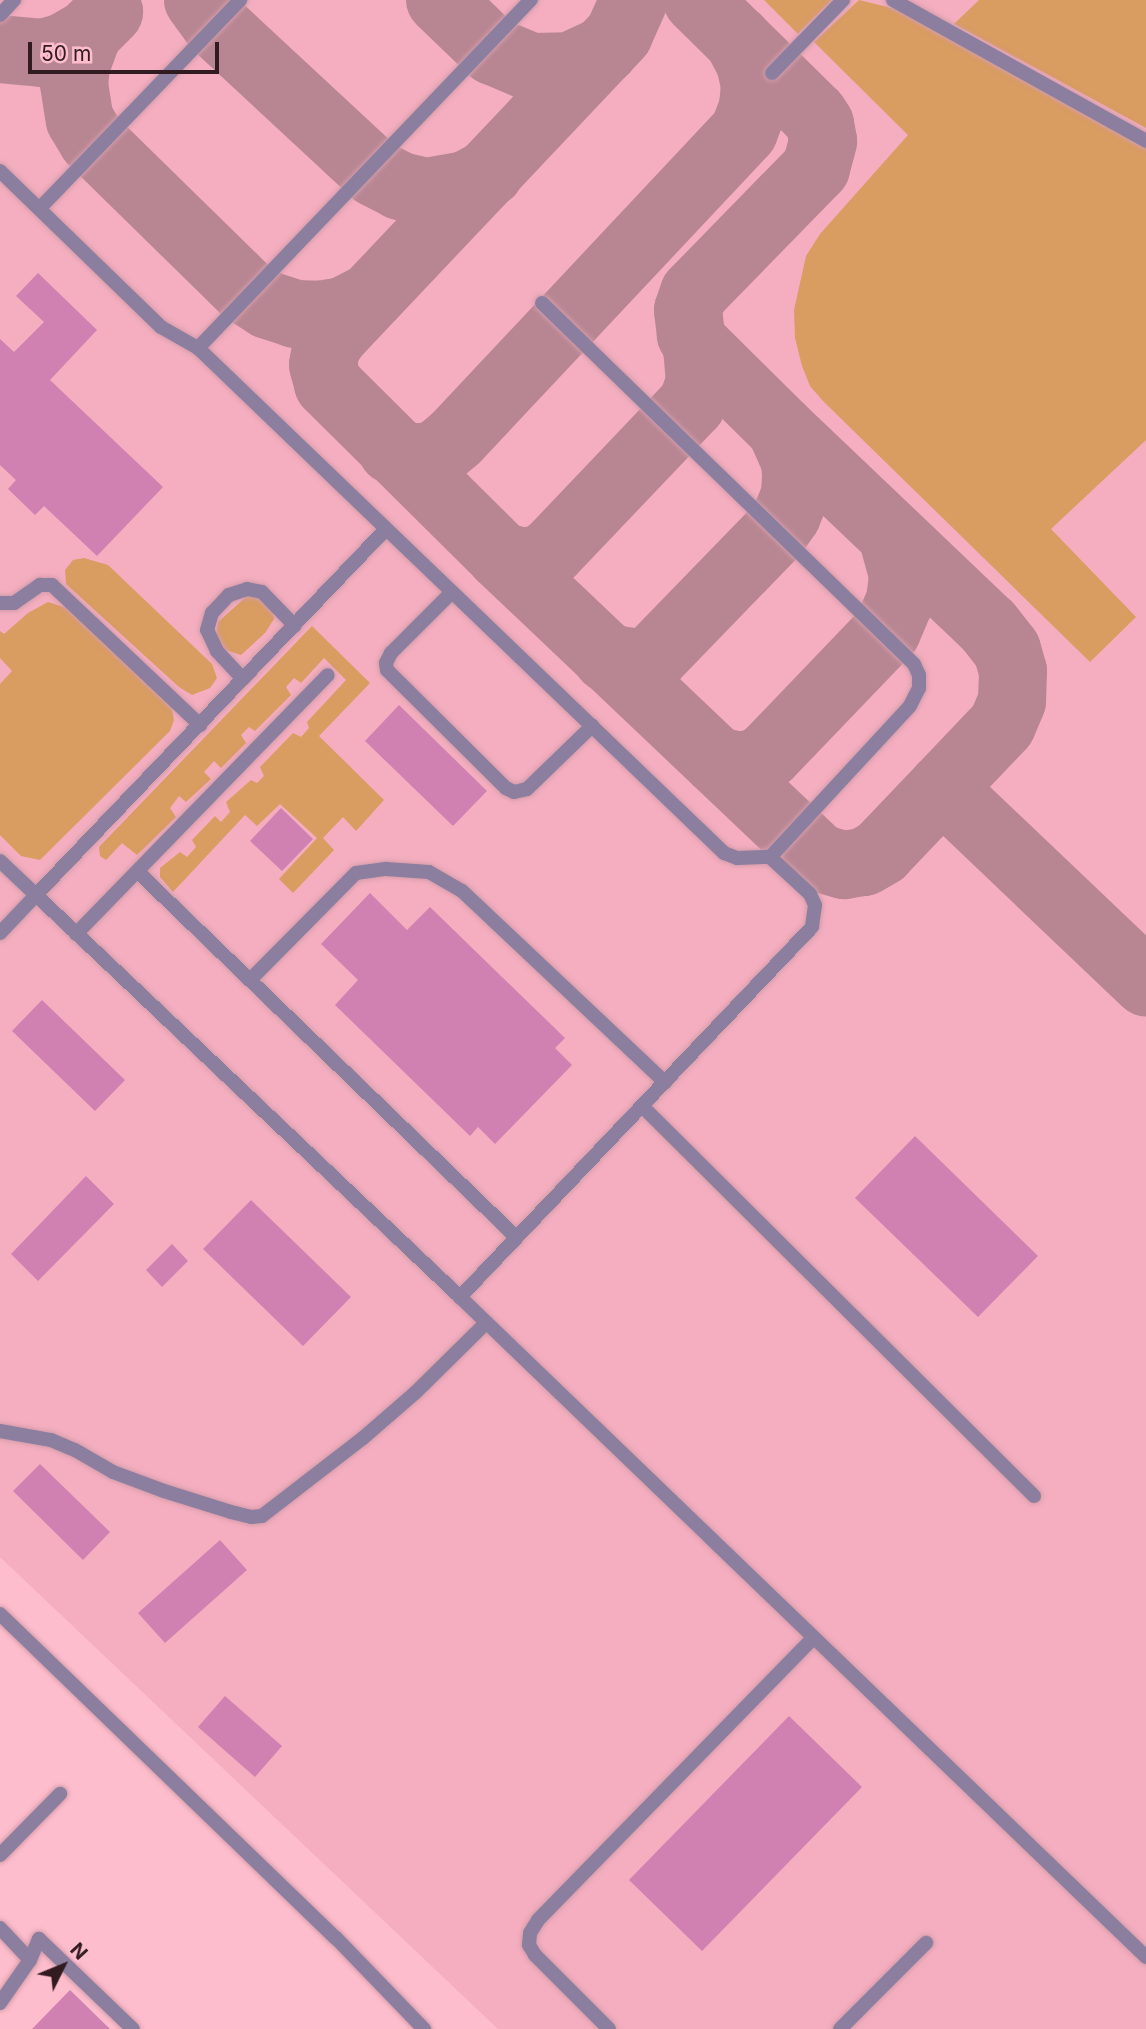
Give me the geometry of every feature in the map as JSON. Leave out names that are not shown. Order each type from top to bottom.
[{"type":"lane","points":[[0,15],[14,0]]},
{"type":"lane","points":[[40,208],[240,0]]},
{"type":"lane","points":[[198,348],[531,0]]},
{"type":"lane","points":[[772,74],[843,0]]},
{"type":"lane","points":[[893,0],[1146,141]]},
{"type":"lane","points":[[0,171],[161,327],[198,348],[724,853],[737,858],[770,857],[810,894],[816,915],[812,927],[460,1297]]},
{"type":"lane","points":[[542,303],[914,664],[919,675],[919,688],[910,706],[770,857]]},
{"type":"lane","points":[[0,933],[385,530]]},
{"type":"lane","points":[[0,603],[14,603],[40,584],[52,585],[200,725]]},
{"type":"lane","points":[[243,679],[217,651],[207,630],[212,613],[229,594],[247,589],[262,592],[295,625]]},
{"type":"lane","points":[[451,593],[391,653],[386,663],[387,670],[506,788],[514,792],[527,789],[592,726]]},
{"type":"lane","points":[[76,934],[328,675]]},
{"type":"lane","points":[[0,861],[460,1297],[1146,1957]]},
{"type":"lane","points":[[251,979],[356,873],[386,869],[429,872],[462,891],[665,1082]]},
{"type":"lane","points":[[137,871],[516,1237]]},
{"type":"lane","points":[[642,1106],[1034,1496]]},
{"type":"lane","points":[[0,1431],[51,1440],[138,1482],[231,1512],[251,1517],[262,1516],[363,1438],[415,1393],[486,1323]]},
{"type":"lane","points":[[0,1614],[326,1928],[424,2029]]},
{"type":"lane","points":[[609,2029],[535,1955],[529,1945],[530,1933],[538,1920],[813,1638]]},
{"type":"lane","points":[[0,1855],[60,1794]]},
{"type":"lane","points":[[0,1928],[30,1960]]},
{"type":"lane","points":[[0,2003],[30,1960],[39,1939],[133,2029]]},
{"type":"lane","points":[[840,2029],[926,1943]]},
{"type":"shaded area","points":[[0,0],[1146,0],[1146,2029],[498,2029],[0,1557]]},
{"type":"shaded area","points":[[764,0],[832,0],[798,34]]},
{"type":"shaded area","points":[[859,0],[904,11],[1146,143],[1146,440],[1051,529],[1136,617],[1090,662],[823,401],[810,386],[802,366],[795,338],[794,310],[806,256],[820,234],[908,135],[814,42]]},
{"type":"shaded area","points":[[979,0],[1146,0],[1146,128],[954,24]]},
{"type":"shaded area","points":[[84,558],[108,565],[212,664],[217,678],[210,688],[192,695],[179,687],[66,584],[65,570],[73,560]]},
{"type":"shaded area","points":[[247,596],[260,596],[273,610],[274,619],[265,633],[241,655],[222,649],[216,637],[218,622]]},
{"type":"shaded area","points":[[48,602],[67,608],[171,705],[174,720],[170,731],[40,860],[21,856],[0,835],[0,684],[12,671],[0,658],[0,631],[4,634],[28,613]]},
{"type":"shaded area","points":[[312,626],[370,683],[319,736],[384,800],[356,831],[343,817],[323,838],[334,850],[293,893],[279,879],[317,838],[280,804],[257,826],[245,815],[173,892],[160,877],[160,868],[180,852],[187,857],[196,847],[192,840],[215,816],[221,822],[230,812],[226,802],[251,780],[257,783],[264,776],[260,767],[293,733],[301,737],[309,728],[307,722],[346,680],[324,658],[301,683],[294,678],[286,687],[291,695],[255,731],[249,727],[241,735],[246,743],[221,768],[214,761],[204,772],[211,779],[186,802],[179,796],[170,808],[176,817],[137,855],[122,843],[106,860],[100,856],[99,847]]},
{"type":"building","points":[[38,273],[97,330],[50,380],[163,487],[97,556],[44,506],[35,515],[8,489],[16,480],[0,465],[0,339],[14,352],[44,322],[16,296]]},
{"type":"building","points":[[399,705],[487,791],[453,826],[365,741]]},
{"type":"building","points":[[281,808],[313,839],[282,871],[250,841]]},
{"type":"building","points":[[370,893],[407,930],[430,907],[565,1038],[555,1048],[572,1065],[495,1144],[478,1127],[470,1136],[335,1005],[358,980],[321,944]]},
{"type":"building","points":[[42,1000],[125,1080],[95,1111],[12,1031]]},
{"type":"building","points":[[915,1136],[1038,1256],[978,1317],[855,1198]]},
{"type":"building","points":[[86,1176],[114,1204],[38,1281],[11,1254]]},
{"type":"building","points":[[251,1200],[351,1297],[303,1346],[203,1249]]},
{"type":"building","points":[[172,1244],[188,1261],[162,1287],[146,1270]]},
{"type":"building","points":[[40,1464],[110,1532],[83,1560],[13,1491]]},
{"type":"building","points":[[220,1540],[247,1570],[165,1643],[138,1613]]},
{"type":"building","points":[[225,1696],[282,1746],[255,1777],[198,1727]]},
{"type":"building","points":[[789,1716],[862,1787],[702,1951],[629,1880]]},
{"type":"building","points":[[70,1990],[110,2029],[32,2029]]},
{"type":"taxiway","points":[[198,0],[216,25],[375,173],[400,186],[426,192],[466,185],[490,172]]},
{"type":"taxiway","points":[[440,0],[493,51],[531,67],[570,66],[604,50]]},
{"type":"taxiway","points":[[634,0],[619,34],[336,333],[326,348],[323,365],[328,384],[501,556],[819,858],[844,865],[864,862],[881,852],[1002,725],[1012,701],[1013,671],[1007,650],[988,626],[781,429],[697,346],[691,335],[688,310],[694,293],[816,168],[823,141],[820,124],[814,115],[697,0]]},
{"type":"taxiway","points":[[0,49],[42,53],[64,47],[88,33],[109,12]]},
{"type":"taxiway","points":[[88,33],[76,66],[74,84],[80,120],[92,140],[245,290],[268,305],[295,314],[318,315],[343,311],[370,297]]},
{"type":"taxiway","points":[[392,450],[409,457],[425,457],[437,454],[456,438],[744,131],[753,107],[755,85],[750,63],[737,39]]},
{"type":"taxiway","points":[[501,556],[519,561],[536,561],[551,552],[692,404],[700,382],[697,346]]},
{"type":"taxiway","points":[[607,658],[637,663],[653,658],[775,532],[787,515],[795,495],[795,461],[781,429]]},
{"type":"taxiway","points":[[717,761],[740,766],[756,763],[768,755],[887,631],[900,601],[903,575],[892,535]]},
{"type":"taxiway","points":[[942,788],[1146,982]]}]
